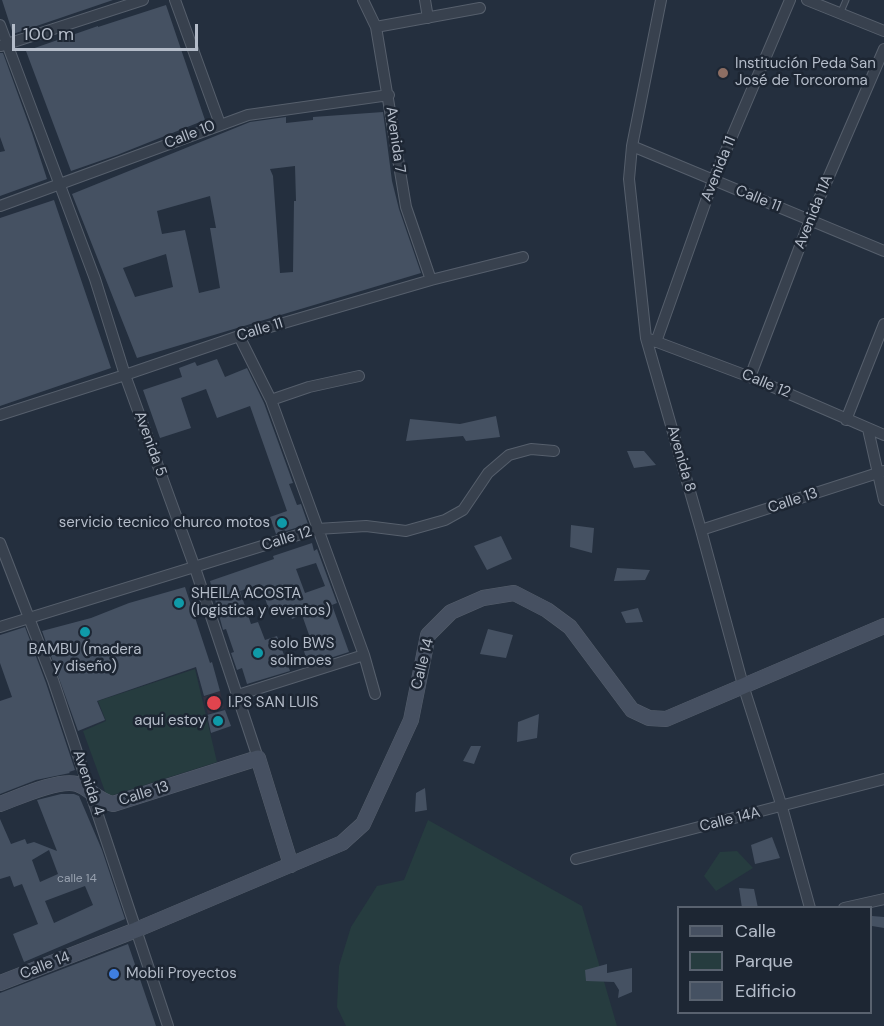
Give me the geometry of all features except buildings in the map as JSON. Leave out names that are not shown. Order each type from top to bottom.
[{"type":"street","points":[[3,45],[143,0]]},
{"type":"street","points":[[175,0],[220,124]]},
{"type":"street","name":"Avenida 7","points":[[363,0],[376,27],[405,207],[431,280]]},
{"type":"street","points":[[425,0],[428,18]]},
{"type":"street","name":"Avenida 8","points":[[661,0],[632,146],[629,179],[651,340],[743,685],[782,807],[809,906]]},
{"type":"street","name":"Avenida 11","points":[[651,340],[713,181],[790,0]]},
{"type":"street","points":[[809,0],[884,31]]},
{"type":"street","points":[[376,27],[480,8]]},
{"type":"street","name":"Avenida 5","points":[[0,25],[3,45],[60,185],[95,279],[125,375],[238,695],[291,865]]},
{"type":"street","name":"Avenida 11A","points":[[750,377],[810,220],[884,49]]},
{"type":"street","name":"Calle 10","points":[[0,206],[220,124],[261,112],[388,95]]},
{"type":"street","name":"Calle 11","points":[[632,146],[884,251]]},
{"type":"street","name":"Calle 11","points":[[0,415],[238,336],[431,280],[523,257]]},
{"type":"street","points":[[846,420],[884,324]]},
{"type":"street","points":[[238,336],[271,400],[364,655],[375,694]]},
{"type":"street","name":"Calle 12","points":[[651,340],[750,377],[884,435]]},
{"type":"street","points":[[271,400],[309,387],[359,376]]},
{"type":"street","points":[[868,429],[881,472],[884,500]]},
{"type":"street","name":"Calle 12","points":[[0,627],[317,529],[366,526],[406,531],[445,520],[463,510],[488,473],[508,455],[531,449],[554,451]]},
{"type":"street","name":"Calle 13","points":[[701,530],[881,472]]},
{"type":"street","name":"Avenida 4","points":[[0,543],[53,680],[168,1026]]},
{"type":"street","name":"Calle 14","points":[[0,983],[136,930],[342,843],[363,824],[411,720],[428,635],[451,612],[483,598],[514,593],[548,610],[570,627],[632,710],[649,718],[666,718],[884,626]]},
{"type":"street","points":[[238,695],[364,655]]},
{"type":"street","name":"Calle 13","points":[[0,804],[66,782],[78,785],[103,802],[113,804],[258,758]]},
{"type":"street","name":"Calle 14A","points":[[576,859],[884,779]]},
{"type":"street","points":[[852,906],[884,898]]},
{"type":"lane","points":[[840,14],[846,0]]},
{"type":"shaded area","name":"I.PS SAN LUIS","points":[[220,691],[224,708],[208,714],[203,697]]},
{"type":"green space","points":[[195,669],[217,762],[107,797],[83,731],[106,721],[98,701]]},
{"type":"green space","points":[[428,820],[582,906],[617,1026],[346,1026],[337,1007],[339,966],[351,927],[377,886],[404,880]]},
{"type":"green space","points":[[737,851],[753,868],[716,891],[704,876],[720,852]]},
{"type":"place","name":"Institución Peda San José de Torcoroma","points":[[723,73]]},
{"type":"place","name":"servicio tecnico churco motos","points":[[282,523]]},
{"type":"place","name":"SHEILA ACOSTA (logistica y eventos)","points":[[179,603]]},
{"type":"place","name":"BAMBU (madera y diseño)","points":[[85,632]]},
{"type":"place","name":"solo BWS solimoes","points":[[258,653]]},
{"type":"place","name":"I.PS SAN LUIS","points":[[214,703]]},
{"type":"place","name":"aqui estoy","points":[[218,721]]},
{"type":"place","name":"Mobli Proyectos","points":[[114,974]]}]
